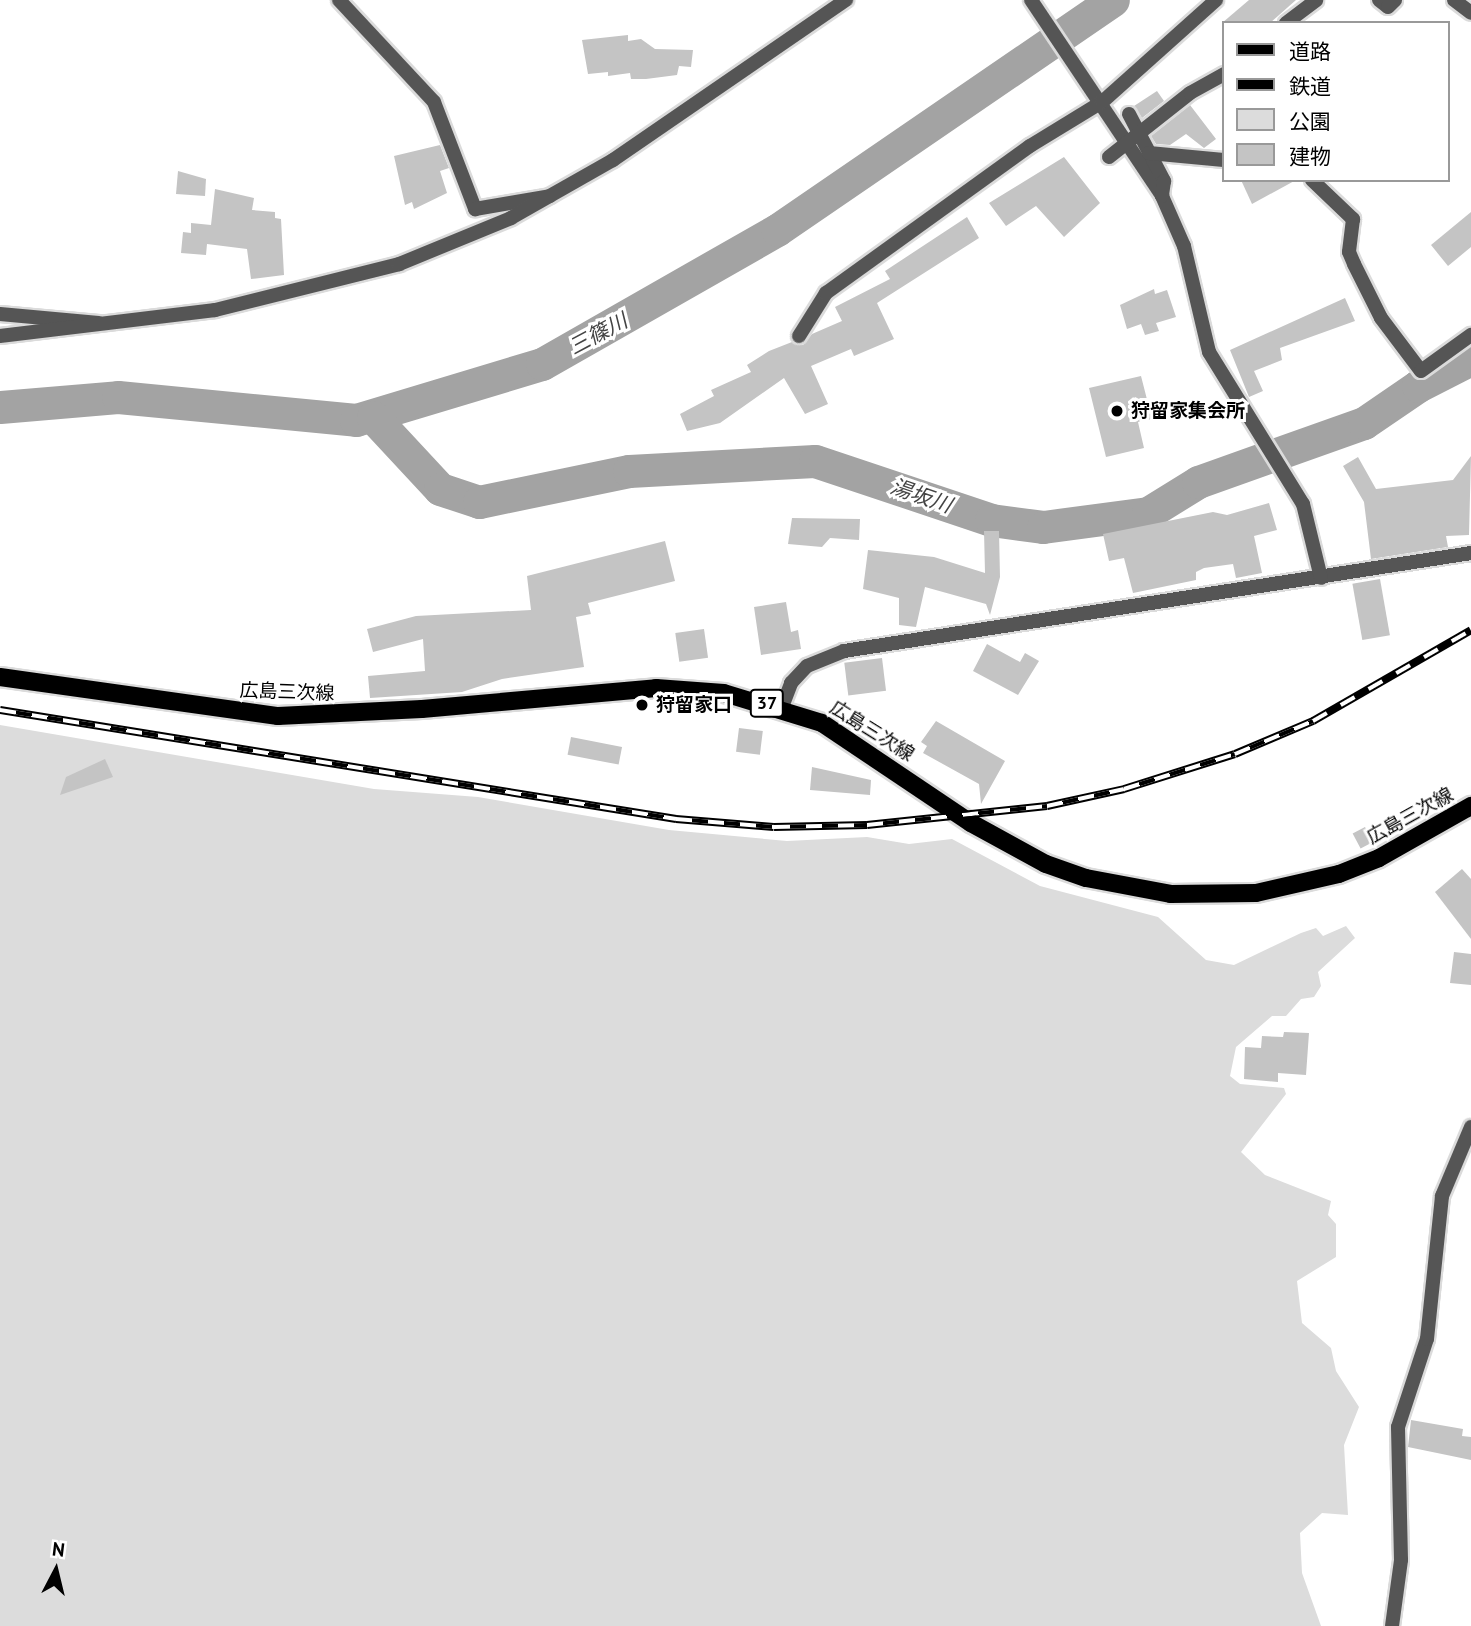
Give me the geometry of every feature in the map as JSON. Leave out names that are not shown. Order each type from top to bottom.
[{"type":"main road","name":"広島三次線","points":[[0,677],[278,716],[422,709],[656,688],[724,693],[782,707],[852,739],[1007,846],[1086,878],[1139,890],[1213,896],[1298,886],[1379,858],[1471,806]]},
{"type":"street","points":[[339,0],[434,102],[468,211],[552,196]]},
{"type":"street","points":[[0,336],[111,325],[279,298],[399,264],[552,196],[662,130],[846,0]]},
{"type":"street","points":[[1031,0],[1091,90],[1149,153],[1164,181],[1162,196]]},
{"type":"street","points":[[799,336],[826,293],[1030,146],[1102,102],[1216,0]]},
{"type":"street","points":[[1289,21],[1316,0]]},
{"type":"street","points":[[1379,0],[1388,7],[1395,0]]},
{"type":"street","points":[[1454,0],[1471,13]]},
{"type":"street","points":[[1110,157],[1222,75]]},
{"type":"street","points":[[1129,114],[1133,138],[1184,246],[1209,352],[1303,504],[1321,578]]},
{"type":"street","points":[[1149,153],[1222,160]]},
{"type":"street","points":[[1314,182],[1353,219],[1349,252],[1353,264],[1381,318],[1421,371],[1471,335]]},
{"type":"street","points":[[0,314],[111,325]]},
{"type":"street","points":[[782,707],[791,683],[807,666],[844,651],[1471,553]]},
{"type":"street","points":[[1392,1626],[1401,1560],[1398,1427],[1427,1339],[1442,1196],[1471,1127]]},
{"type":"green space","points":[[0,725],[374,789],[478,797],[669,830],[787,841],[867,837],[909,844],[952,839],[1040,886],[1158,917],[1206,960],[1234,965],[1301,933],[1316,928],[1323,936],[1346,926],[1355,938],[1318,972],[1321,986],[1314,997],[1301,999],[1286,1016],[1272,1016],[1236,1047],[1230,1076],[1240,1084],[1284,1088],[1286,1094],[1241,1152],[1265,1175],[1331,1201],[1328,1215],[1336,1224],[1336,1257],[1297,1281],[1302,1323],[1331,1348],[1336,1371],[1359,1407],[1344,1445],[1348,1515],[1322,1513],[1300,1533],[1302,1573],[1321,1626],[0,1626]]},
{"type":"building","points":[[1249,0],[1296,0],[1272,21],[1224,21]]},
{"type":"building","points":[[628,35],[628,41],[641,39],[655,49],[693,50],[691,67],[679,66],[677,75],[646,79],[631,79],[630,73],[608,76],[608,72],[588,74],[582,40]]},
{"type":"building","points":[[1157,91],[1164,101],[1142,118],[1134,106]]},
{"type":"building","points":[[1190,105],[1216,139],[1204,148],[1186,134],[1170,145],[1156,144],[1151,136]]},
{"type":"building","points":[[440,145],[449,168],[440,171],[447,193],[414,209],[412,202],[405,205],[394,156]]},
{"type":"building","points":[[1064,157],[1100,203],[1064,237],[1036,206],[1006,226],[989,203]]},
{"type":"building","points":[[178,171],[206,179],[205,196],[176,194]]},
{"type":"building","points":[[1242,182],[1292,182],[1252,204]]},
{"type":"building","points":[[215,189],[254,198],[252,210],[275,212],[275,218],[281,219],[284,275],[251,279],[247,249],[207,244],[206,255],[181,253],[183,232],[191,233],[191,223],[211,225]]},
{"type":"building","points":[[1471,212],[1471,247],[1448,266],[1431,245]]},
{"type":"building","points":[[967,217],[979,238],[877,303],[894,339],[854,356],[851,349],[811,366],[828,404],[805,414],[784,378],[720,423],[687,431],[680,414],[714,396],[711,390],[751,372],[747,365],[769,351],[792,342],[803,345],[812,334],[842,321],[835,307],[890,279],[885,271]]},
{"type":"building","points":[[1154,289],[1155,294],[1167,290],[1176,317],[1156,323],[1159,331],[1145,335],[1141,324],[1127,329],[1120,305]]},
{"type":"building","points":[[1345,298],[1355,321],[1280,348],[1282,360],[1254,371],[1263,391],[1249,397],[1230,350]]},
{"type":"building","points":[[1141,376],[1152,419],[1138,422],[1144,448],[1106,457],[1089,388]]},
{"type":"building","points":[[1471,456],[1469,535],[1446,536],[1448,547],[1371,559],[1364,502],[1343,466],[1358,457],[1376,489],[1453,480]]},
{"type":"building","points":[[1269,503],[1277,530],[1254,536],[1262,573],[1236,578],[1233,564],[1204,568],[1196,572],[1196,580],[1133,593],[1124,558],[1109,561],[1103,534],[1213,512],[1227,515]]},
{"type":"building","points":[[792,518],[860,519],[859,540],[830,538],[822,547],[788,544]]},
{"type":"building","points":[[984,531],[999,531],[1000,577],[990,615],[986,604],[925,587],[916,627],[899,625],[899,598],[863,589],[868,550],[934,557],[985,573]]},
{"type":"building","points":[[665,541],[675,581],[588,603],[591,614],[576,617],[584,667],[502,679],[462,692],[370,698],[368,676],[425,671],[423,639],[373,652],[367,629],[416,616],[531,610],[527,576]]},
{"type":"building","points":[[1380,579],[1390,635],[1362,640],[1352,584]]},
{"type":"building","points":[[786,602],[791,632],[798,630],[801,649],[761,655],[754,607]]},
{"type":"building","points":[[704,629],[708,658],[679,662],[675,633]]},
{"type":"building","points":[[987,644],[1020,662],[1025,653],[1039,661],[1018,695],[973,671]]},
{"type":"building","points":[[882,658],[886,691],[848,695],[844,663]]},
{"type":"building","points":[[936,721],[1005,761],[981,804],[979,784],[923,753],[927,746],[921,742]]},
{"type":"building","points":[[739,728],[763,731],[760,755],[736,752]]},
{"type":"building","points":[[571,737],[622,747],[619,765],[568,755]]},
{"type":"building","points":[[105,759],[113,777],[60,795],[66,777]]},
{"type":"building","points":[[812,767],[871,780],[870,795],[810,790]]},
{"type":"building","points":[[1365,827],[1373,842],[1361,849],[1353,834]]},
{"type":"building","points":[[1462,869],[1471,879],[1471,939],[1435,892]]},
{"type":"building","points":[[1454,952],[1471,954],[1471,985],[1450,983]]},
{"type":"building","points":[[1284,1032],[1309,1033],[1306,1075],[1278,1073],[1278,1082],[1244,1079],[1245,1047],[1261,1048],[1262,1036],[1283,1037]]},
{"type":"building","points":[[1411,1420],[1463,1429],[1462,1436],[1471,1437],[1471,1460],[1408,1447]]},
{"type":"waterway","name":"三篠川","points":[[0,407],[118,397],[356,420],[542,364],[777,230],[1113,0]]},
{"type":"waterway","name":"湯坂川","points":[[373,417],[440,489],[479,502],[629,471],[815,461],[991,520],[1043,527],[1148,513],[1198,482],[1364,423],[1418,386],[1471,359]]},
{"type":"railway","points":[[0,710],[676,819],[774,827],[867,825],[1047,806],[1124,789],[1235,754],[1313,721],[1471,630]]},
{"type":"place","name":"狩留家集会所","points":[[1117,411]]},
{"type":"place","name":"狩留家口","points":[[642,705]]}]
